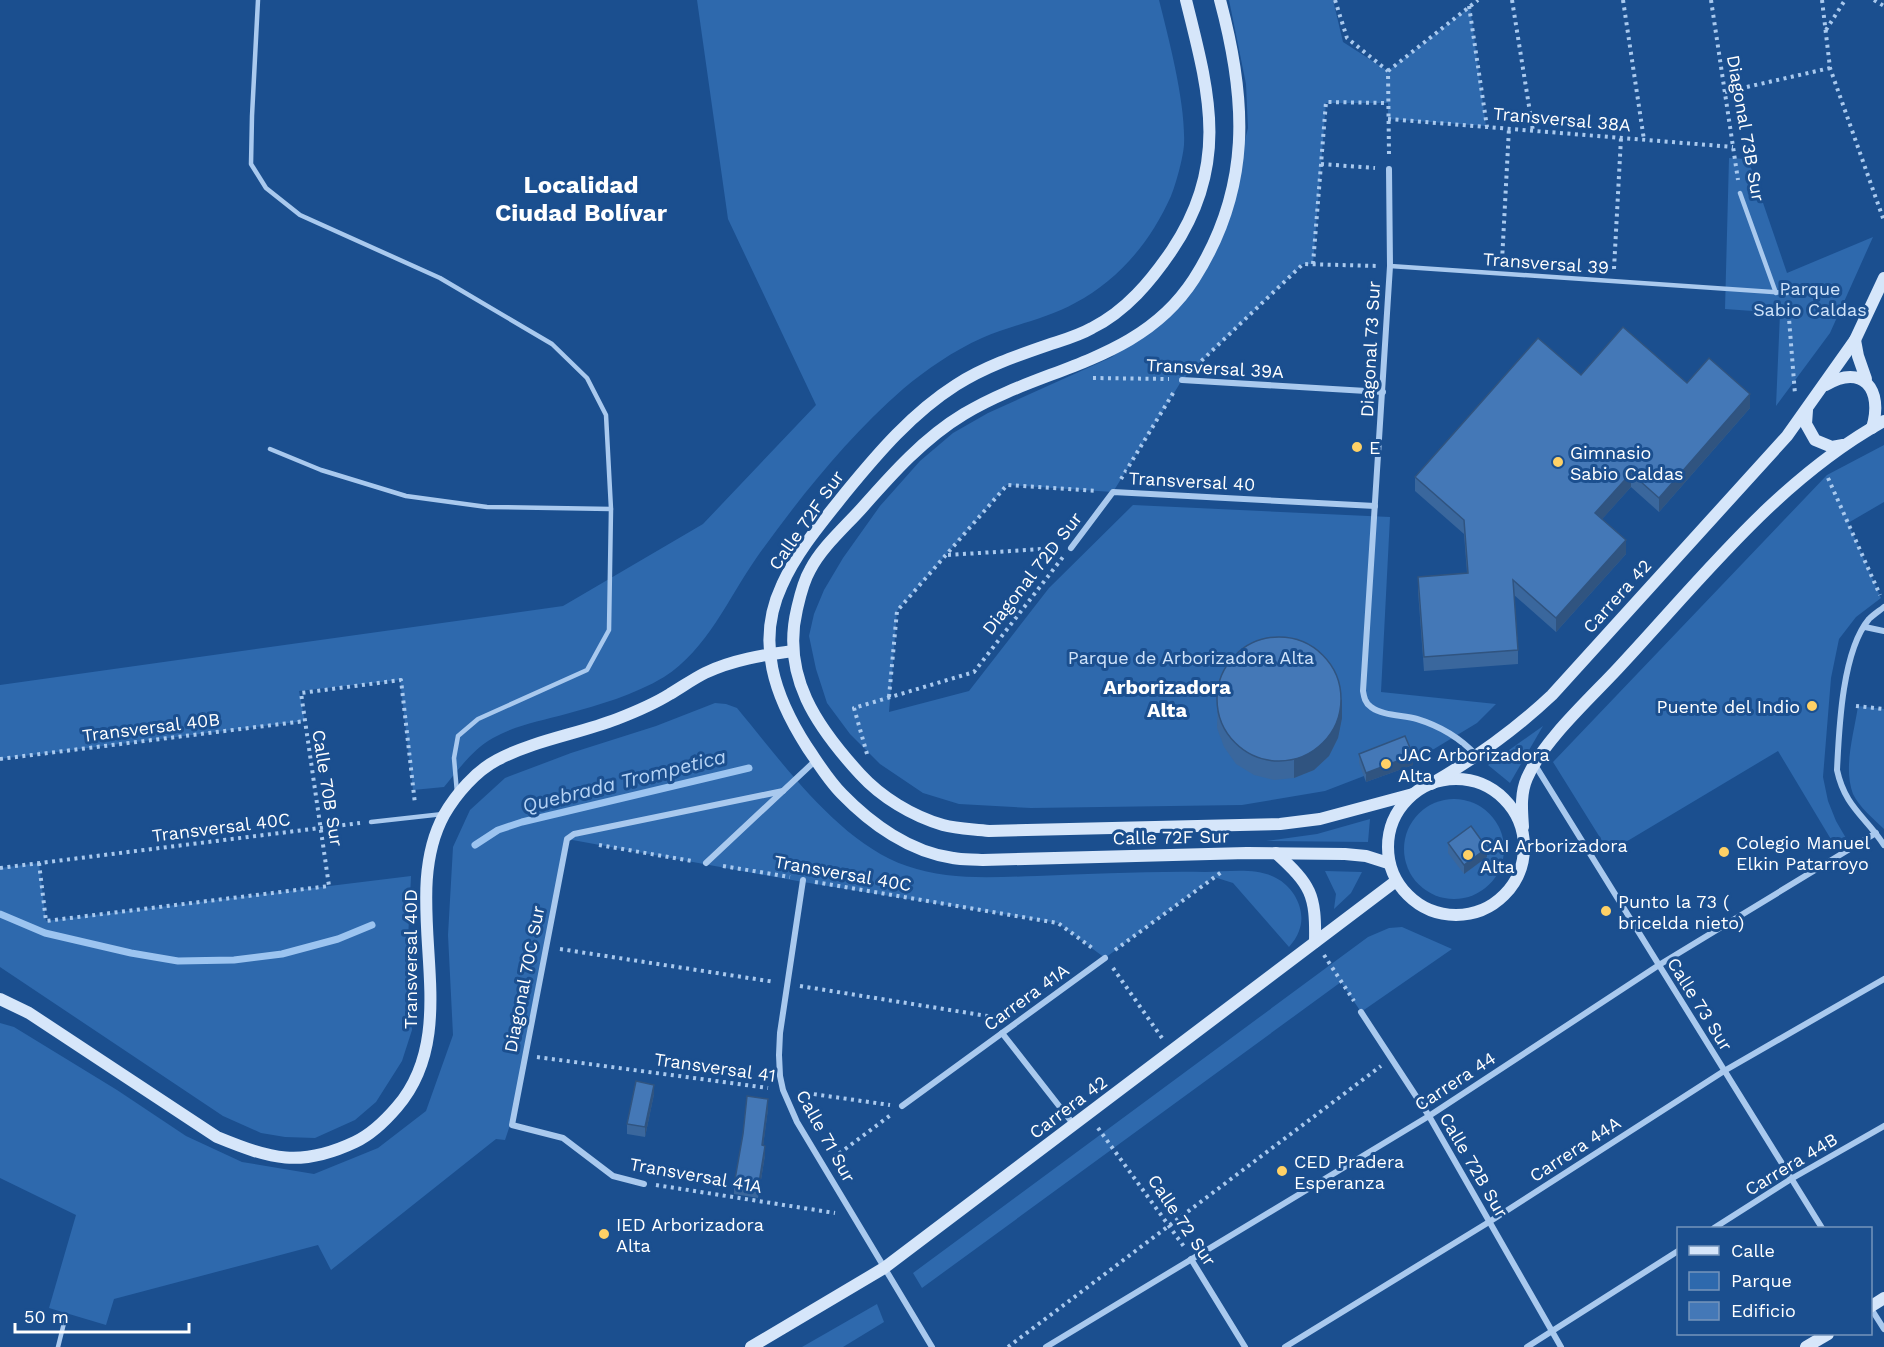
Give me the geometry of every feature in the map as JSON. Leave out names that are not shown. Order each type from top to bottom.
[{"type":"street","name":"Calle 72F Sur","points":[[1186,0],[1210,108],[1210,143],[1206,171],[1198,197],[1174,248],[1138,294],[1112,316],[1077,335],[981,370],[935,400],[898,433],[858,477],[795,560],[781,586],[774,608],[769,654],[777,689],[788,718],[831,783],[873,822],[899,839],[920,849],[951,858],[983,860],[1276,853],[1356,854],[1388,863]]},
{"type":"street","name":"Calle 72F Sur","points":[[1220,0],[1231,40],[1237,75],[1241,132],[1234,185],[1224,220],[1208,255],[1193,280],[1175,305],[1157,322],[1132,340],[1013,390],[962,415],[907,458],[832,541],[810,570],[795,618],[793,651],[799,682],[808,706],[845,758],[866,781],[890,800],[915,814],[943,825],[988,831],[1280,824],[1320,819],[1413,794]]},
{"type":"street","name":"Diagonal 73 Sur","points":[[1389,169],[1390,266],[1376,506],[1362,691],[1371,707],[1443,729],[1462,740],[1477,755]]},
{"type":"street","points":[[1843,445],[1832,447],[1815,440],[1806,424],[1807,408],[1855,340],[1884,278]]},
{"type":"street","points":[[1855,340],[1858,356],[1875,383],[1879,397],[1880,408],[1872,428]]},
{"type":"street","points":[[1822,387],[1845,376],[1857,376],[1875,383]]},
{"type":"street","name":"Transversal 39A","points":[[1182,380],[1383,392]]},
{"type":"street","name":"Carrera 42","points":[[1431,784],[1477,755],[1538,708],[1566,681],[1778,448],[1807,408]]},
{"type":"street","points":[[1523,828],[1515,810],[1509,803],[1486,785],[1468,779],[1449,779],[1431,784],[1413,794],[1400,808],[1391,826],[1387,846],[1388,863],[1396,881],[1415,902],[1434,912],[1455,916],[1476,913],[1496,903],[1511,888],[1521,870],[1525,849],[1521,803],[1523,789],[1534,764],[1567,724],[1771,504],[1843,445],[1884,421]]},
{"type":"street","name":"Transversal 40","points":[[1113,492],[1376,506]]},
{"type":"street","name":"Diagonal 72D Sur","points":[[1071,548],[1113,492]]},
{"type":"street","points":[[1884,607],[1869,619],[1853,650],[1848,667],[1837,770],[1847,800],[1884,845]]},
{"type":"street","points":[[1865,627],[1884,631]]},
{"type":"street","name":"Transversal 40D","points":[[0,999],[29,1013],[217,1137],[251,1151],[284,1158],[324,1155],[341,1148],[361,1139],[391,1114],[411,1090],[424,1056],[430,1015],[429,871],[432,847],[445,814],[457,796],[480,772],[496,761],[528,746],[614,720],[645,708],[712,670],[769,654],[793,651]]},
{"type":"street","points":[[706,863],[816,760]]},
{"type":"street","name":"Calle 73 Sur","points":[[1534,764],[1821,1227]]},
{"type":"street","points":[[567,839],[574,834],[783,791]]},
{"type":"street","name":"Carrera 44","points":[[1046,1347],[1429,1116],[1659,965],[1876,833]]},
{"type":"street","name":"Diagonal 70C Sur","points":[[512,1125],[567,839]]},
{"type":"street","points":[[1276,853],[1293,868],[1314,900],[1315,942]]},
{"type":"street","name":"Calle 71 Sur","points":[[803,880],[780,1033],[780,1076],[783,1090],[797,1122],[932,1347]]},
{"type":"street","name":"Carrera 42","points":[[751,1347],[884,1268],[1396,881]]},
{"type":"street","name":"Carrera 41A","points":[[902,1106],[1105,958]]},
{"type":"street","name":"Carrera 44A","points":[[1285,1347],[1489,1222],[1724,1071],[1884,979]]},
{"type":"street","name":"Calle 72B Sur","points":[[1361,1012],[1429,1116],[1561,1347]]},
{"type":"street","points":[[1002,1033],[1074,1125]]},
{"type":"street","name":"Transversal 41A","points":[[512,1125],[563,1138],[613,1176],[644,1184]]},
{"type":"street","name":"Carrera 44B","points":[[1716,1227],[1791,1179],[1884,1126]]},
{"type":"street","points":[[1527,1347],[1677,1252]]},
{"type":"street","name":"Calle 72 Sur","points":[[1191,1259],[1245,1347]]},
{"type":"street","points":[[1872,1310],[1884,1329]]},
{"type":"street","points":[[1806,1347],[1826,1335]]},
{"type":"lane","points":[[258,0],[251,164],[266,188],[300,214],[440,278],[552,344],[587,378],[606,416],[611,509],[609,630],[587,670],[478,719],[458,736],[454,758],[457,796]]},
{"type":"lane","name":"Diagonal 73B Sur","points":[[1740,193],[1776,293]]},
{"type":"lane","name":"Transversal 39","points":[[1390,266],[1788,293]]},
{"type":"lane","points":[[270,450],[321,471],[406,496],[487,507],[611,509]]},
{"type":"lane","points":[[371,822],[445,814]]},
{"type":"lane","points":[[58,1347],[64,1323]]},
{"type":"path","points":[[1335,0],[1347,38],[1388,71]]},
{"type":"path","points":[[1388,71],[1478,0]]},
{"type":"path","points":[[1512,0],[1533,131]]},
{"type":"path","points":[[1623,0],[1644,140]]},
{"type":"path","name":"Diagonal 73B Sur","points":[[1711,0],[1740,193]]},
{"type":"path","points":[[1822,0],[1830,68],[1884,221]]},
{"type":"path","points":[[1826,31],[1845,0]]},
{"type":"path","points":[[1874,0],[1884,6]]},
{"type":"path","points":[[1469,6],[1487,127]]},
{"type":"path","points":[[1725,92],[1830,68]]},
{"type":"path","points":[[1321,164],[1389,169],[1388,71]]},
{"type":"path","points":[[1313,264],[1326,102],[1388,103]]},
{"type":"path","name":"Transversal 38A","points":[[1388,119],[1733,147]]},
{"type":"path","points":[[1501,274],[1509,128]]},
{"type":"path","points":[[1613,281],[1621,138]]},
{"type":"path","points":[[1303,264],[1390,266]]},
{"type":"path","points":[[1788,293],[1798,422]]},
{"type":"path","name":"Transversal 39A","points":[[1090,378],[1182,380]]},
{"type":"path","points":[[1821,462],[1881,598]]},
{"type":"path","name":"Transversal 40","points":[[948,555],[1007,485],[1113,492]]},
{"type":"path","points":[[869,760],[854,708],[889,697],[897,611],[948,555],[1071,548]]},
{"type":"path","name":"Diagonal 72D Sur","points":[[889,697],[974,672],[1071,548]]},
{"type":"path","name":"Calle 70B Sur","points":[[39,863],[46,921],[329,886],[301,693],[401,680],[417,817]]},
{"type":"path","points":[[1843,705],[1884,709]]},
{"type":"path","name":"Transversal 40B","points":[[0,759],[305,721]]},
{"type":"path","name":"Transversal 40C","points":[[0,868],[371,822]]},
{"type":"path","name":"Transversal 40C","points":[[567,839],[1058,923],[1105,958],[1172,1051]]},
{"type":"path","points":[[1105,958],[1247,853]]},
{"type":"path","points":[[1315,942],[1361,1012]]},
{"type":"path","name":"Transversal 41","points":[[524,1055],[902,1106]]},
{"type":"path","points":[[1008,1347],[1391,1058]]},
{"type":"path","points":[[823,1165],[902,1106]]},
{"type":"path","name":"Calle 72 Sur","points":[[1088,1114],[1191,1259]]},
{"type":"path","name":"Transversal 41A","points":[[644,1184],[854,1216]]},
{"type":"green space","points":[[697,0],[1159,0],[1176,72],[1184,129],[1182,157],[1171,196],[1143,244],[1106,283],[1064,309],[993,333],[961,349],[921,374],[882,408],[807,490],[757,557],[705,638],[679,666],[664,677],[629,694],[520,727],[493,738],[472,754],[444,787],[413,790],[400,680],[299,691],[305,721],[0,759],[0,685],[563,606],[703,524],[816,405],[728,219]]},
{"type":"green space","name":"Parque de Arborizadora Alta","points":[[1229,0],[1333,0],[1343,42],[1388,71],[1470,7],[1486,126],[1388,119],[1388,103],[1326,103],[1313,264],[1303,264],[1182,380],[1113,492],[1007,485],[897,611],[889,712],[969,691],[1049,588],[1133,505],[1390,517],[1381,692],[1496,704],[1477,723],[1434,749],[1325,791],[1242,805],[1031,808],[959,804],[923,793],[880,764],[850,734],[827,703],[816,669],[809,636],[814,614],[824,590],[843,558],[880,506],[920,461],[953,433],[988,413],[1112,357],[1147,330],[1213,246],[1229,204],[1248,128],[1246,84]]},
{"type":"green space","name":"Parque Sabio Caldas","points":[[1729,158],[1748,159],[1787,273],[1873,237],[1830,333],[1776,406],[1780,313],[1725,309]]},
{"type":"green space","points":[[1884,445],[1884,502],[1848,523],[1881,598],[1856,617],[1839,639],[1831,678],[1823,777],[1828,801],[1850,845],[1838,851],[1778,751],[1609,852],[1553,762],[1827,475]]},
{"type":"green space","points":[[715,703],[737,708],[813,799],[835,820],[882,855],[907,866],[939,874],[972,877],[1260,872],[1276,878],[1293,893],[1301,916],[1298,933],[1289,947],[1233,883],[1214,877],[1105,958],[1058,923],[803,882],[567,839],[510,1125],[505,1140],[496,1139],[331,1270],[318,1245],[114,1299],[106,1325],[49,1308],[76,1215],[0,1178],[0,1023],[14,1027],[117,1090],[186,1136],[242,1162],[314,1174],[378,1148],[426,1111],[453,1035],[448,935],[453,847],[470,810],[505,778],[571,753],[656,726]]},
{"type":"green space","points":[[1858,706],[1884,709],[1884,829],[1859,804],[1850,784],[1850,750]]},
{"type":"green space","points":[[1543,726],[1510,783],[1488,765]]},
{"type":"green space","points":[[1454,799],[1473,803],[1490,813],[1500,830],[1504,849],[1500,868],[1490,885],[1473,895],[1454,899],[1435,895],[1418,885],[1408,868],[1404,849],[1408,830],[1418,813],[1435,803]]},
{"type":"green space","points":[[1370,819],[1368,842],[1266,841],[1317,834]]},
{"type":"green space","points":[[39,863],[46,921],[411,876],[407,962],[412,1030],[402,1061],[376,1102],[355,1120],[315,1138],[261,1133],[223,1116],[0,967],[0,868]]},
{"type":"green space","points":[[1325,871],[1362,872],[1351,893],[1334,909],[1336,894]]},
{"type":"green space","points":[[1402,927],[1452,949],[1361,1012],[1341,982],[922,1288],[913,1273],[1368,937],[1389,928]]},
{"type":"green space","points":[[877,1304],[884,1322],[843,1347],[802,1347]]},
{"type":"building","points":[[1623,327],[1687,383],[1709,358],[1750,394],[1659,498],[1631,473],[1595,513],[1626,540],[1556,618],[1513,580],[1518,650],[1424,657],[1418,577],[1468,573],[1464,520],[1415,477],[1538,338],[1581,375]]},
{"type":"building","points":[[1279,637],[1303,642],[1323,655],[1336,675],[1341,699],[1336,723],[1323,743],[1303,756],[1279,761],[1255,756],[1235,743],[1222,723],[1217,699],[1222,675],[1235,655],[1255,642]]},
{"type":"building","points":[[1405,736],[1413,755],[1366,773],[1359,754]]},
{"type":"building","points":[[1471,826],[1487,848],[1464,865],[1448,843]]},
{"type":"building","points":[[636,1081],[654,1085],[645,1127],[627,1124]]},
{"type":"building","points":[[747,1096],[768,1099],[762,1145],[765,1146],[758,1189],[734,1185]]},
{"type":"waterway","name":"Quebrada Trompetica","points":[[475,845],[498,830],[522,822],[749,768]]},
{"type":"waterway","name":"Quebrada Trompetica","points":[[0,914],[45,933],[131,953],[178,961],[234,960],[282,954],[338,939],[372,925]]},
{"type":"place","name":"E","points":[[1357,447]]},
{"type":"place","name":"Gimnasio Sabio Caldas","points":[[1558,462]]},
{"type":"place","name":"Puente del Indio","points":[[1812,706]]},
{"type":"place","name":"JAC Arborizadora Alta","points":[[1386,764]]},
{"type":"place","name":"Colegio Manuel Elkin Patarroyo","points":[[1724,852]]},
{"type":"place","name":"CAI Arborizadora Alta","points":[[1468,855]]},
{"type":"place","name":"Punto la 73 ( bricelda nieto)","points":[[1606,911]]},
{"type":"place","name":"CED Pradera Esperanza","points":[[1282,1171]]},
{"type":"place","name":"IED Arborizadora Alta","points":[[604,1234]]},
{"type":"district","name":"Localidad Ciudad Bolívar","points":[[581,199]]},
{"type":"district","name":"Arborizadora Alta","points":[[1167,698]]}]
